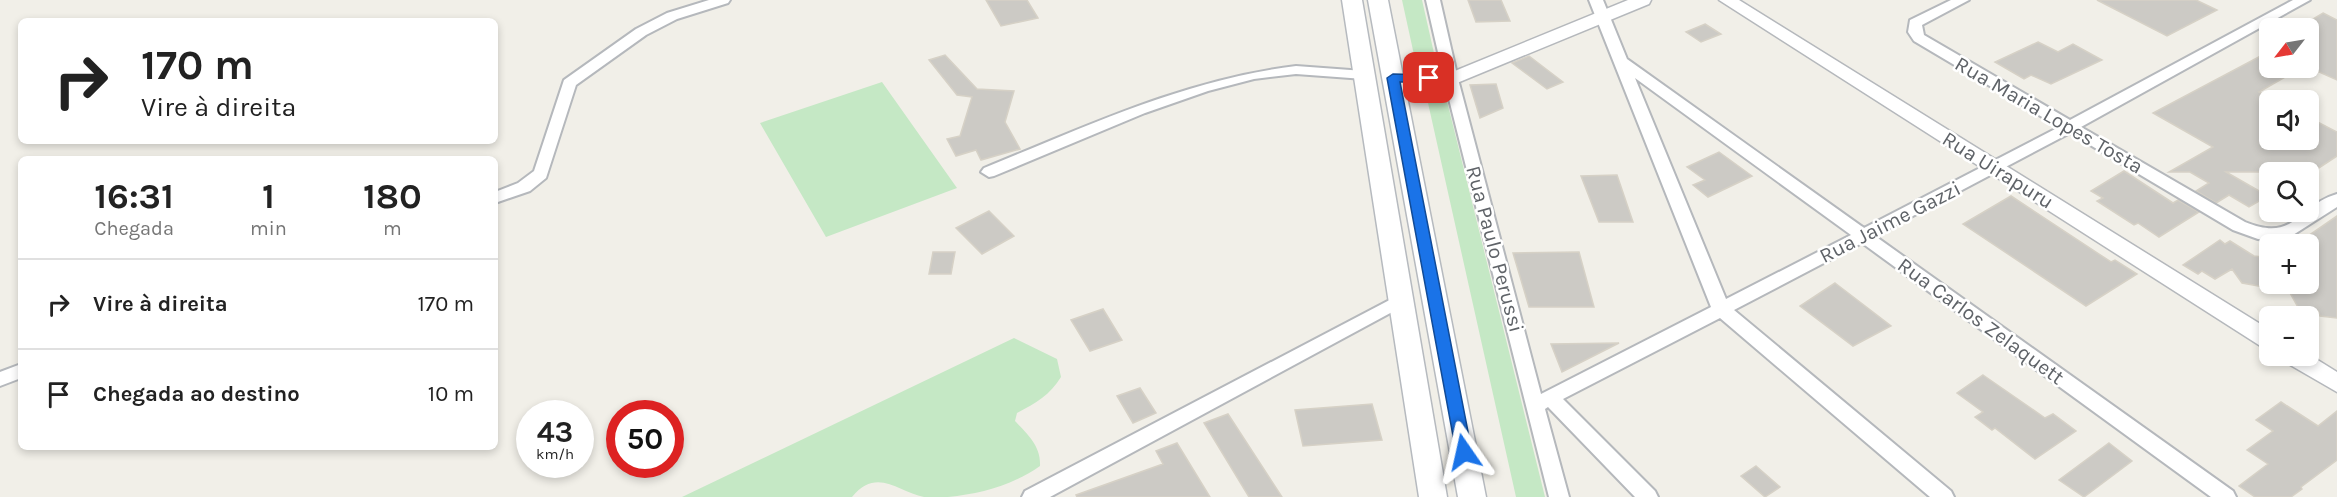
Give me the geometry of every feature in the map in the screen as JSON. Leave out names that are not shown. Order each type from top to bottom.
[{"type":"main road","points":[[1352,0],[1433,497]]},
{"type":"main road","points":[[1378,0],[1472,497]]},
{"type":"street","points":[[498,197],[524,187],[541,174],[569,83],[641,32],[672,16],[723,0]]},
{"type":"street","name":"Rua Paulo Perussi","points":[[1433,0],[1450,79],[1543,401],[1559,497]]},
{"type":"street","points":[[1393,78],[1450,79],[1599,8],[1643,0]]},
{"type":"street","name":"Rua Uirapuru","points":[[1727,0],[2259,334]]},
{"type":"street","name":"Rua Maria Lopes Tosta","points":[[1962,0],[1915,23],[1915,32],[1920,39],[2239,226],[2257,233],[2271,235],[2286,232],[2337,199]]},
{"type":"street","name":"Rua Jaime Gazzi","points":[[1543,401],[1994,168],[2303,0]]},
{"type":"street","points":[[1599,8],[1721,309],[1944,497]]},
{"type":"street","name":"Rua Carlos Zelaquett","points":[[1620,61],[2226,497]]},
{"type":"street","points":[[989,172],[1140,110],[1213,85],[1254,75],[1296,70],[1364,75]]},
{"type":"street","points":[[1032,497],[1401,300]]},
{"type":"street","points":[[2309,366],[2337,383]]},
{"type":"street","points":[[0,379],[18,372]]},
{"type":"street","points":[[1543,401],[1648,497]]},
{"type":"green space","points":[[1402,0],[1422,0],[1436,62],[1428,65],[1416,64]]},
{"type":"green space","points":[[882,82],[957,188],[826,237],[760,123]]},
{"type":"green space","points":[[1445,93],[1545,497],[1516,497],[1426,94]]},
{"type":"green space","points":[[1014,338],[1057,359],[1061,377],[1042,398],[1017,413],[1015,421],[1029,436],[1040,459],[1040,466],[1030,473],[984,491],[948,497],[924,497],[879,482],[870,483],[861,488],[852,497],[682,497]]},
{"type":"building","points":[[986,0],[1027,0],[1038,18],[1001,26]]},
{"type":"building","points":[[1468,0],[1501,0],[1510,21],[1476,22]]},
{"type":"building","points":[[2097,0],[2196,0],[2217,10],[2167,36]]},
{"type":"building","points":[[2323,13],[2337,20],[2337,80],[2319,72],[2319,18],[2315,18]]},
{"type":"building","points":[[1705,24],[1721,34],[1701,42],[1686,32]]},
{"type":"building","points":[[2038,42],[2058,52],[2073,44],[2102,60],[2051,84],[2031,75],[2024,79],[1995,62]]},
{"type":"building","points":[[945,55],[977,89],[1014,91],[1005,122],[1020,149],[981,160],[976,150],[956,156],[947,139],[960,136],[972,97],[957,95],[929,60]]},
{"type":"building","points":[[1529,56],[1563,82],[1547,89],[1512,63]]},
{"type":"building","points":[[2259,57],[2259,78],[2284,78],[2259,90],[2259,150],[2319,150],[2319,123],[2337,132],[2337,156],[2319,168],[2319,162],[2259,162],[2259,172],[2226,172],[2259,191],[2259,201],[2249,207],[2229,195],[2216,203],[2196,191],[2209,183],[2190,172],[2169,172],[2213,147],[2153,113]]},
{"type":"building","points":[[1496,84],[1503,108],[1480,118],[1470,85]]},
{"type":"building","points":[[1719,152],[1752,176],[1708,197],[1693,185],[1705,180],[1687,167]]},
{"type":"building","points":[[2124,171],[2173,203],[2178,200],[2199,212],[2159,237],[2138,223],[2134,225],[2097,201],[2103,198],[2091,191]]},
{"type":"building","points":[[1617,175],[1633,222],[1599,222],[1581,176]]},
{"type":"building","points":[[2011,196],[2111,262],[2115,260],[2137,274],[2086,306],[1963,224]]},
{"type":"building","points":[[989,211],[1014,236],[982,254],[956,228]]},
{"type":"building","points":[[2337,216],[2337,318],[2320,316],[2319,306],[2297,306],[2291,294],[2319,294],[2319,234],[2311,234]]},
{"type":"building","points":[[2220,240],[2225,244],[2230,241],[2254,256],[2259,257],[2259,286],[2242,283],[2232,269],[2215,279],[2202,271],[2198,274],[2183,265]]},
{"type":"building","points":[[933,252],[955,252],[951,274],[929,274]]},
{"type":"building","points":[[1579,252],[1594,307],[1529,307],[1513,253]]},
{"type":"building","points":[[1835,283],[1891,326],[1853,346],[1800,306]]},
{"type":"building","points":[[1103,309],[1122,340],[1090,351],[1071,320]]},
{"type":"building","points":[[1619,343],[1562,372],[1551,344]]},
{"type":"building","points":[[1983,375],[2045,418],[2053,414],[2076,431],[2035,459],[1995,428],[1992,430],[1975,417],[1983,412],[1957,393]]},
{"type":"building","points":[[1140,388],[1156,413],[1133,423],[1117,396]]},
{"type":"building","points":[[2281,402],[2318,426],[2337,411],[2337,460],[2291,497],[2255,497],[2239,486],[2268,464],[2247,450],[2273,431],[2256,420]]},
{"type":"building","points":[[1372,404],[1382,440],[1303,446],[1295,410]]},
{"type":"building","points":[[1228,414],[1282,497],[1249,497],[1204,423]]},
{"type":"building","points":[[1177,443],[1210,497],[1077,497],[1076,495],[1163,464],[1156,451]]},
{"type":"building","points":[[2109,443],[2132,461],[2084,497],[2059,480]]},
{"type":"building","points":[[1756,466],[1780,487],[1765,497],[1741,476]]},
{"type":"route","points":[[1429,78],[1393,78],[1464,452]]}]
